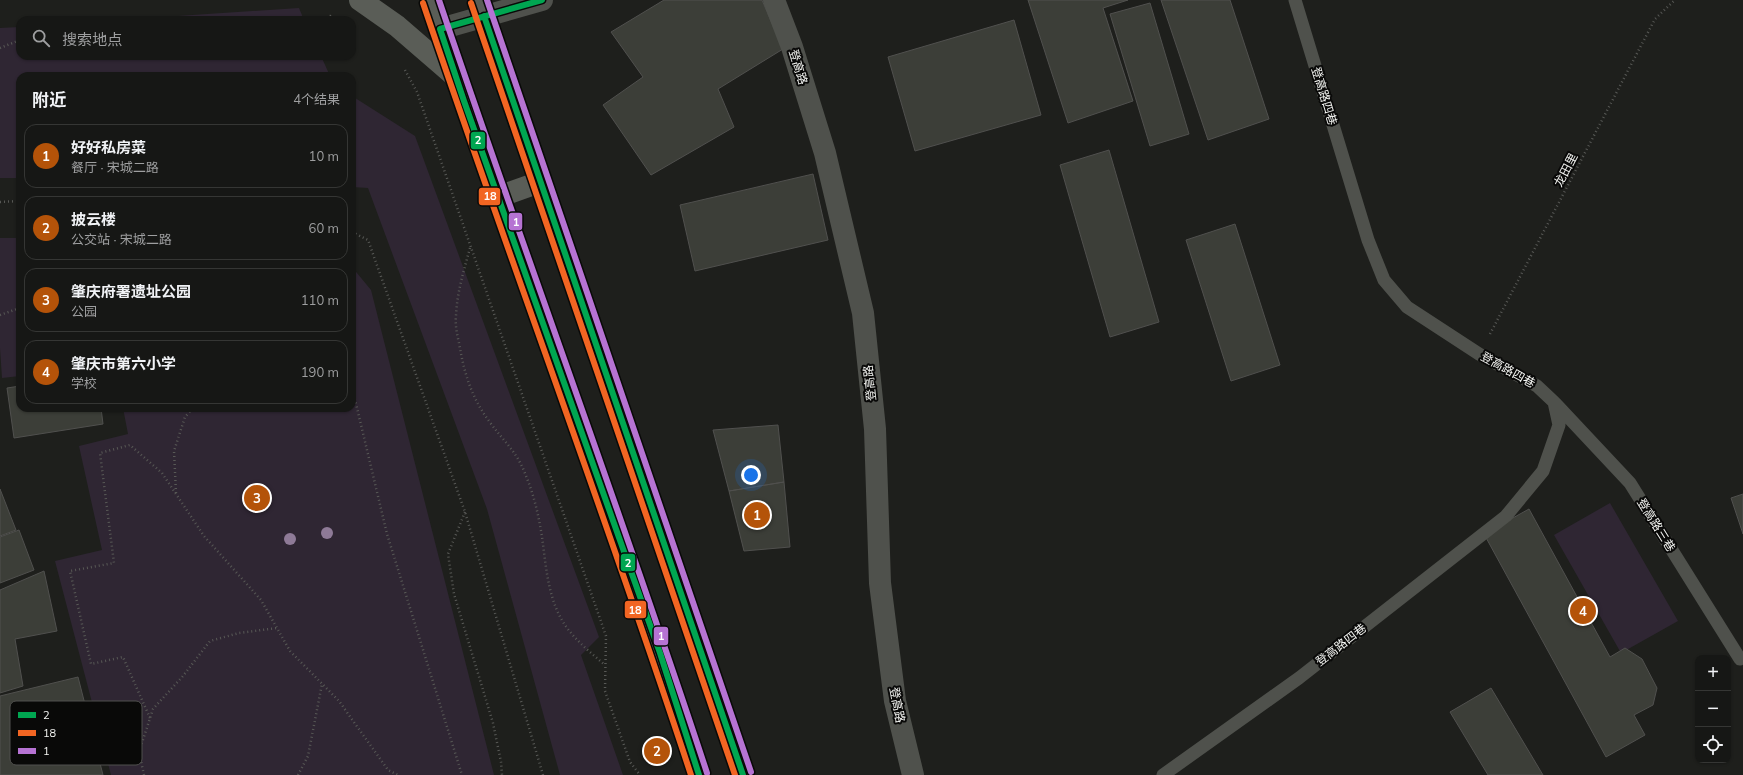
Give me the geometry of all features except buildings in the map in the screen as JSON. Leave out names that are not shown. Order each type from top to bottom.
[{"type":"main road","points":[[360,0],[397,26],[456,77]]},
{"type":"main road","points":[[431,0],[498,197],[657,645],[699,775]]},
{"type":"main road","points":[[482,8],[742,775]]},
{"type":"main road","points":[[498,197],[540,182]]},
{"type":"street","points":[[440,29],[482,8],[542,0]]},
{"type":"street","name":"登高路","points":[[774,0],[792,47],[825,153],[863,314],[875,429],[880,583],[895,701],[913,775]]},
{"type":"lane","name":"登高路四巷","points":[[1163,775],[1300,678],[1506,516],[1543,471],[1559,424],[1554,402],[1537,386],[1479,354],[1407,307],[1384,280],[1368,240],[1295,0]]},
{"type":"lane","name":"登高路三巷","points":[[1554,402],[1630,483],[1740,659],[1743,658]]},
{"type":"path","name":"龙田里","points":[[1479,354],[1655,19],[1675,0]]},
{"type":"path","points":[[0,48],[16,42]]},
{"type":"path","points":[[403,67],[417,92],[606,636],[605,691],[630,762],[640,775]]},
{"type":"path","points":[[0,202],[16,201]]},
{"type":"path","points":[[356,234],[368,240],[465,512],[542,775]]},
{"type":"path","points":[[470,247],[459,287],[456,317],[463,368],[474,398],[489,422],[514,451],[526,476],[539,524],[546,569],[554,601],[564,624],[581,645],[605,665]]},
{"type":"path","points":[[0,315],[16,309]]},
{"type":"path","points":[[356,404],[387,534],[462,775]]},
{"type":"path","points":[[176,493],[174,451],[185,418],[190,412]]},
{"type":"path","points":[[150,718],[123,657],[92,664],[70,571],[114,563],[100,453],[130,445],[162,473],[204,536],[261,600],[290,651],[339,701],[388,770],[398,775]]},
{"type":"path","points":[[465,512],[448,554],[454,594],[493,723],[501,762],[502,775]]},
{"type":"path","points":[[142,741],[153,709],[183,676],[210,641],[239,633],[277,628]]},
{"type":"path","points":[[298,775],[308,756],[322,684]]},
{"type":"path","points":[[141,765],[144,775]]},
{"type":"shaded area","points":[[299,8],[302,16],[178,16]]},
{"type":"shaded area","points":[[16,27],[16,60],[323,60],[328,72],[16,72],[16,178],[0,178],[0,28]]},
{"type":"shaded area","points":[[356,99],[415,136],[599,637],[581,655],[623,775],[560,775],[487,509],[368,188],[356,187]]},
{"type":"shaded area","points":[[0,238],[16,238],[16,376],[2,378],[0,348]]},
{"type":"shaded area","points":[[356,272],[371,290],[494,775],[111,775],[108,765],[142,765],[142,701],[92,701],[55,561],[102,550],[79,446],[128,434],[124,412],[356,412]]},
{"type":"shaded area","points":[[1610,503],[1678,621],[1621,653],[1554,535]]},
{"type":"transit line","name":"1","points":[[439,0],[642,579],[707,773]]},
{"type":"transit line","name":"1","points":[[487,0],[751,772]]},
{"type":"transit line","name":"2","points":[[542,0],[440,29],[464,101],[660,653],[699,775]]},
{"type":"transit line","name":"18","points":[[423,3],[626,581],[691,775]]},
{"type":"transit line","name":"18","points":[[471,3],[735,775]]},
{"type":"transit line","name":"2","points":[[484,16],[743,775]]},
{"type":"place","name":"肇庆府署遗址公园","points":[[257,498]]},
{"type":"place","name":"好好私房菜","points":[[757,515]]},
{"type":"place","name":"肇庆市第六小学","points":[[1583,611]]},
{"type":"place","name":"披云楼","points":[[657,751]]}]
